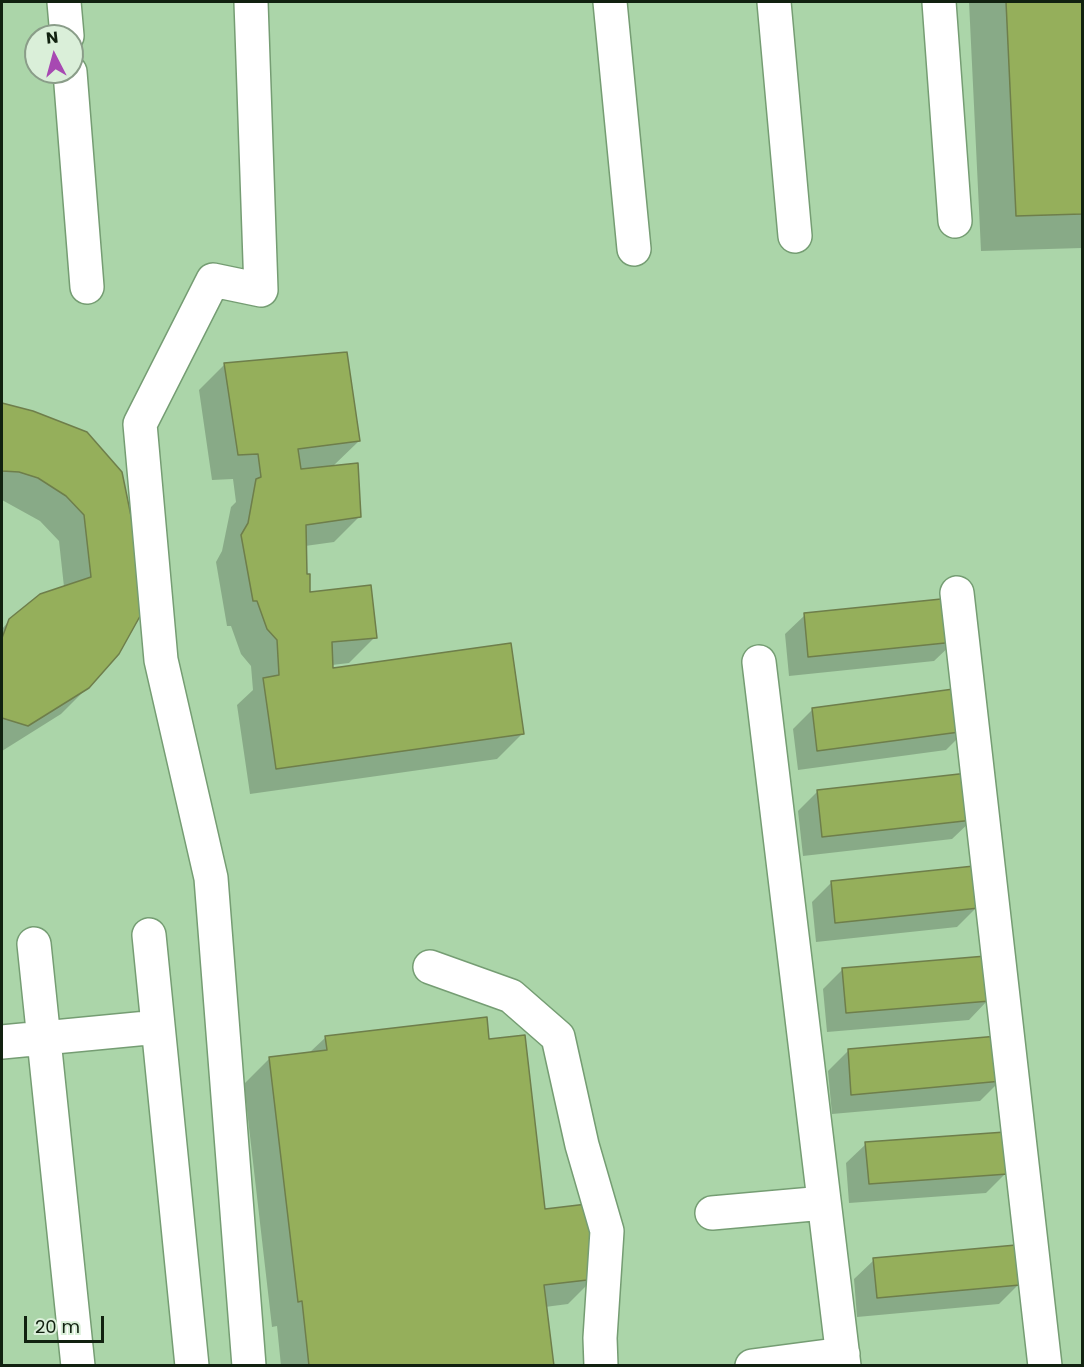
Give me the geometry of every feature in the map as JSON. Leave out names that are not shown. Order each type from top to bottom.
[{"type":"street","points":[[64,2],[66,24]]},
{"type":"street","points":[[249,1365],[211,878],[161,660],[140,424],[213,280],[261,290],[251,2]]},
{"type":"street","points":[[610,2],[634,249]]},
{"type":"street","points":[[774,2],[795,236]]},
{"type":"street","points":[[939,2],[955,221]]},
{"type":"street","points":[[71,84],[87,287]]},
{"type":"street","points":[[957,593],[1045,1365]]},
{"type":"street","points":[[752,1365],[843,1360],[759,662]]},
{"type":"street","points":[[148,935],[192,1365]]},
{"type":"street","points":[[34,944],[78,1365]]},
{"type":"street","points":[[430,967],[511,996],[558,1037],[582,1145],[607,1231],[600,1338],[601,1365]]},
{"type":"street","points":[[2,1042],[158,1027]]},
{"type":"street","points":[[712,1213],[824,1203]]},
{"type":"building","points":[[1006,2],[1082,2],[1082,214],[1016,216]]},
{"type":"building","points":[[347,352],[360,441],[298,449],[301,469],[358,463],[361,517],[306,525],[307,574],[310,574],[310,592],[371,585],[377,638],[332,642],[333,668],[511,643],[524,734],[276,769],[263,678],[279,675],[277,640],[267,629],[257,601],[253,601],[241,535],[248,523],[256,479],[261,477],[258,454],[238,455],[224,363]]},
{"type":"building","points":[[2,403],[33,411],[87,432],[122,472],[139,555],[144,609],[119,654],[89,688],[28,726],[2,718],[2,638],[9,619],[40,594],[91,577],[84,515],[66,496],[38,478],[19,472],[2,471]]},
{"type":"building","points":[[951,598],[955,642],[808,657],[804,613]]},
{"type":"building","points":[[961,688],[967,731],[817,751],[812,708]]},
{"type":"building","points":[[968,773],[973,820],[822,837],[817,790]]},
{"type":"building","points":[[974,866],[979,908],[835,923],[831,881]]},
{"type":"building","points":[[986,956],[990,1001],[846,1013],[842,968]]},
{"type":"building","points":[[487,1017],[489,1039],[525,1035],[545,1209],[587,1204],[596,1279],[544,1285],[554,1366],[309,1366],[302,1301],[298,1302],[269,1057],[327,1050],[325,1036]]},
{"type":"building","points":[[998,1036],[1002,1081],[851,1095],[848,1049]]},
{"type":"building","points":[[1005,1132],[1008,1174],[869,1184],[865,1142]]},
{"type":"building","points":[[1016,1245],[1020,1285],[877,1298],[873,1258]]}]
